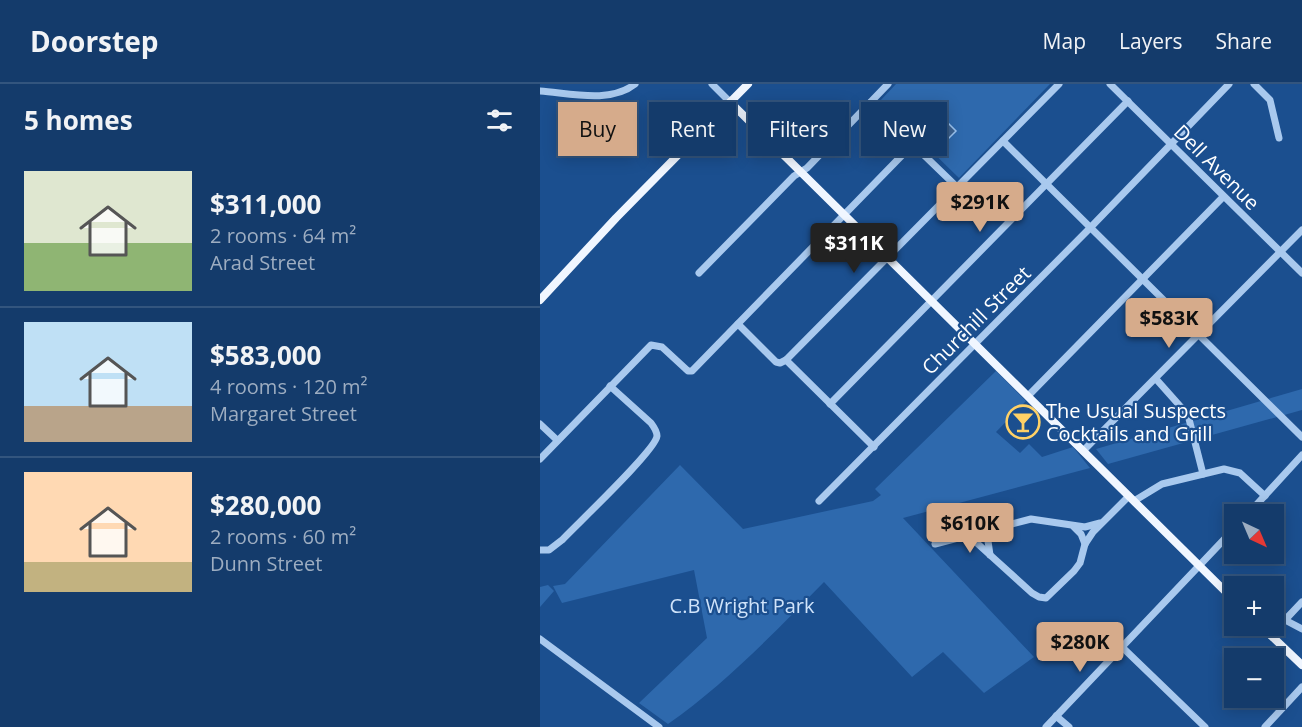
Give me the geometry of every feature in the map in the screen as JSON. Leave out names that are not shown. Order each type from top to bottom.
[{"type":"main road","points":[[730,102],[748,84]]},
{"type":"main road","points":[[736,108],[1224,590]]},
{"type":"main road","points":[[540,300],[677,156]]},
{"type":"main road","points":[[1271,636],[1301,662]]},
{"type":"street","points":[[540,91],[612,95],[635,84]]},
{"type":"street","points":[[712,84],[730,102]]},
{"type":"street","points":[[870,102],[888,84]]},
{"type":"street","points":[[738,324],[776,362],[786,360],[1059,84]]},
{"type":"street","name":"Dell Avenue","points":[[1110,84],[1302,273]]},
{"type":"street","name":"Churchill Street","points":[[819,501],[1090,228],[1229,84]]},
{"type":"street","points":[[1254,84],[1270,100],[1279,138]]},
{"type":"street","points":[[830,404],[1128,101]]},
{"type":"street","points":[[699,273],[794,176],[807,168],[861,111]]},
{"type":"street","points":[[1003,141],[1302,437]]},
{"type":"street","points":[[540,459],[651,345],[662,347],[688,371],[692,371],[901,156]]},
{"type":"street","points":[[925,156],[957,187]]},
{"type":"street","points":[[1028,396],[1223,197]]},
{"type":"street","points":[[1083,451],[1156,380],[1302,230]]},
{"type":"street","points":[[786,360],[873,447]]},
{"type":"street","points":[[1156,380],[1188,415],[1203,474]]},
{"type":"street","points":[[540,550],[549,550],[561,540],[644,455],[656,439],[656,429],[651,423],[610,386]]},
{"type":"street","points":[[540,424],[557,440]]},
{"type":"street","points":[[1257,504],[1302,455]]},
{"type":"street","points":[[968,535],[1032,593],[1046,598],[1080,563],[1085,544],[1100,523],[1132,499],[1162,484],[1224,469],[1240,472],[1265,496]]},
{"type":"street","points":[[935,544],[1031,519],[1085,527],[1100,523]]},
{"type":"street","points":[[1073,525],[1081,534],[1085,544]]},
{"type":"street","points":[[990,555],[988,541],[997,527]]},
{"type":"street","points":[[1046,727],[1224,540]]},
{"type":"street","points":[[1302,602],[1285,620],[1302,629]]},
{"type":"street","points":[[540,639],[659,727]]},
{"type":"street","points":[[1122,647],[1204,727]]},
{"type":"street","points":[[1270,725],[1302,687]]},
{"type":"street","points":[[1056,716],[1069,727]]},
{"type":"green space","points":[[896,84],[1050,84],[959,178],[936,156],[947,156],[947,102],[880,101]]},
{"type":"green space","name":"C.B Wright Park","points":[[996,371],[1026,401],[996,432],[1020,453],[1029,444],[1042,457],[1073,447],[1090,468],[903,518],[1034,657],[984,693],[943,652],[912,677],[824,582],[729,675],[668,724],[639,703],[707,638],[694,570],[562,603],[553,586],[565,584],[680,465],[743,529],[873,501],[881,495],[875,489]]},
{"type":"green space","points":[[1302,389],[1302,410],[1108,464],[1096,449]]},
{"type":"green space","points":[[548,585],[554,591],[540,607],[540,587]]},
{"type":"shaded area","points":[[947,122],[956,131],[949,138],[947,136]]},
{"type":"place","name":"The Usual Suspects Cocktails and Grill","points":[[1023,422]]}]
